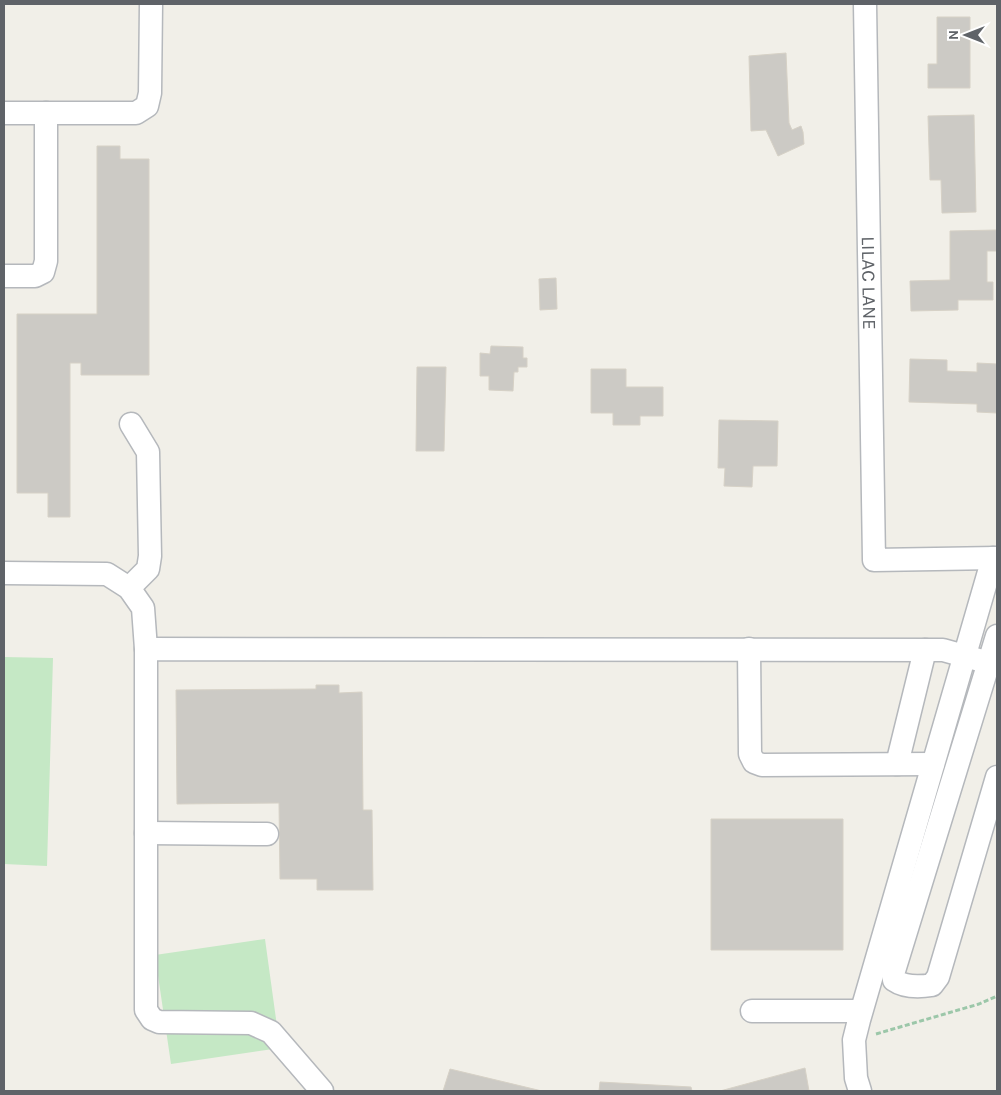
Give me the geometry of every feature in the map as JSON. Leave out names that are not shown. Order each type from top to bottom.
[{"type":"street","points":[[4,113],[136,113],[147,106],[150,93],[151,4]]},
{"type":"street","name":"LILAC LANE","points":[[865,4],[874,560],[995,558]]},
{"type":"street","points":[[4,276],[35,276],[43,272],[46,261],[46,113]]},
{"type":"street","points":[[129,588],[148,569],[150,556],[148,452],[130,424]]},
{"type":"street","points":[[860,1091],[856,1078],[854,1040],[861,1011],[964,655],[995,558]]},
{"type":"street","points":[[4,573],[107,574],[129,588],[143,608],[146,649],[146,1010],[152,1019],[160,1022],[251,1023],[271,1032],[322,1091]]},
{"type":"street","points":[[997,636],[993,664],[893,974],[894,980],[900,984],[922,987],[932,985],[938,977],[997,777]]},
{"type":"street","points":[[146,649],[942,650],[993,664]]},
{"type":"street","points":[[749,650],[750,754],[754,762],[762,765],[933,764]]},
{"type":"street","points":[[897,764],[925,650]]},
{"type":"street","points":[[146,833],[267,834]]},
{"type":"street","points":[[752,1011],[861,1011]]},
{"type":"path","points":[[854,1040],[978,1004],[997,996]]},
{"type":"green space","points":[[4,657],[53,658],[47,866],[4,864]]},
{"type":"green space","points":[[265,939],[280,1048],[171,1064],[155,955]]},
{"type":"building","points":[[937,17],[970,17],[970,88],[928,88],[928,64],[937,64]]},
{"type":"building","points":[[786,53],[789,123],[792,130],[801,126],[804,144],[778,156],[766,130],[751,131],[749,56]]},
{"type":"building","points":[[974,115],[976,212],[942,213],[941,180],[930,180],[928,116]]},
{"type":"building","points":[[97,146],[120,146],[120,159],[149,159],[149,375],[81,375],[81,363],[70,363],[70,517],[48,517],[48,493],[17,493],[17,314],[97,314]]},
{"type":"building","points":[[997,230],[997,251],[987,251],[987,282],[993,282],[993,300],[958,300],[958,310],[911,311],[910,281],[950,280],[950,231]]},
{"type":"building","points":[[556,278],[557,309],[540,310],[539,279]]},
{"type":"building","points":[[491,346],[523,347],[523,358],[527,358],[527,367],[518,367],[518,372],[514,372],[513,391],[489,390],[489,376],[480,376],[480,353],[490,354]]},
{"type":"building","points":[[910,359],[947,360],[947,371],[977,372],[977,363],[997,364],[997,413],[977,412],[977,404],[909,402]]},
{"type":"building","points":[[417,367],[446,367],[444,451],[416,451]]},
{"type":"building","points":[[591,369],[626,369],[626,387],[663,387],[663,416],[640,416],[640,425],[613,425],[613,413],[591,413]]},
{"type":"building","points":[[719,420],[778,421],[777,466],[753,466],[752,487],[724,486],[725,468],[718,468]]},
{"type":"building","points":[[316,685],[339,685],[339,693],[362,692],[363,810],[372,810],[373,890],[317,890],[317,879],[280,879],[279,803],[177,804],[176,690],[316,689]]},
{"type":"building","points":[[711,819],[843,819],[843,950],[711,950]]},
{"type":"building","points":[[805,1068],[809,1091],[720,1091]]},
{"type":"building","points":[[450,1069],[542,1091],[443,1091]]},
{"type":"building","points":[[600,1082],[691,1087],[692,1091],[599,1091]]}]
